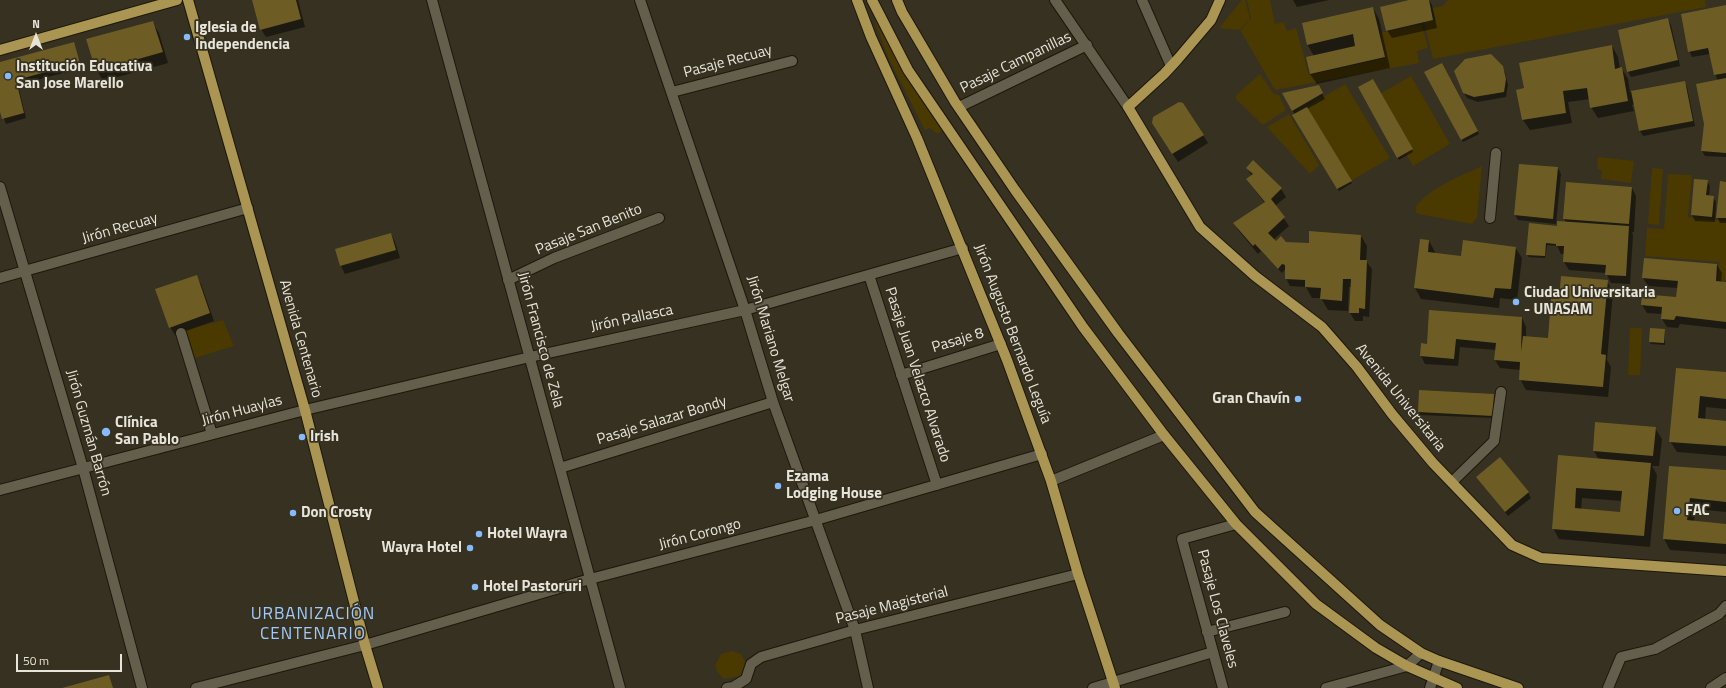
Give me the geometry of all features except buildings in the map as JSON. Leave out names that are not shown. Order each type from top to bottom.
[{"type":"main road","points":[[0,50],[177,0]]},
{"type":"main road","name":"Avenida Centenario","points":[[188,0],[305,410],[365,644],[378,688]]},
{"type":"main road","name":"Jirón Augusto Bernardo Leguía","points":[[857,0],[871,37],[917,138],[1001,344],[1042,454],[1078,574],[1115,685]]},
{"type":"main road","points":[[872,0],[908,70],[1083,327],[1164,435],[1236,524],[1316,604],[1376,648],[1407,666],[1433,676],[1457,688]]},
{"type":"main road","points":[[897,0],[959,108],[1015,190],[1118,333],[1255,512],[1380,625],[1420,653],[1439,662],[1518,688]]},
{"type":"main road","points":[[1128,107],[1172,66],[1211,20],[1220,0]]},
{"type":"main road","name":"Avenida Universitaria","points":[[1128,107],[1200,227],[1255,276],[1322,327],[1357,367],[1392,414],[1433,463],[1512,545],[1541,558],[1726,571]]},
{"type":"street","name":"Jirón Francisco de Zela","points":[[432,0],[620,688]]},
{"type":"street","name":"Jirón Mariano Melgar","points":[[640,0],[745,310],[773,402],[855,630],[868,688]]},
{"type":"street","points":[[1055,0],[1128,107]]},
{"type":"street","points":[[1142,0],[1172,66]]},
{"type":"street","name":"Pasaje Campanillas","points":[[959,108],[1087,45]]},
{"type":"street","name":"Pasaje Recuay","points":[[672,92],[792,61]]},
{"type":"street","points":[[1490,218],[1496,153]]},
{"type":"street","name":"Jirón Guzmán Barrón","points":[[0,187],[83,468],[142,688]]},
{"type":"street","name":"Jirón Recuay","points":[[0,278],[26,272],[248,208]]},
{"type":"street","name":"Pasaje San Benito","points":[[508,280],[554,258],[659,218]]},
{"type":"street","name":"Jirón Pallasca","points":[[305,410],[530,357],[745,310],[963,248]]},
{"type":"street","name":"Pasaje Juan Velazco Alvarado","points":[[869,275],[937,485]]},
{"type":"street","points":[[181,333],[212,434]]},
{"type":"street","name":"Pasaje 8","points":[[901,375],[1001,344]]},
{"type":"street","points":[[1452,482],[1494,441],[1501,392]]},
{"type":"street","name":"Pasaje Salazar Bondy","points":[[560,468],[773,402]]},
{"type":"street","name":"Jirón Huaylas","points":[[0,490],[305,410]]},
{"type":"street","points":[[1051,481],[1164,435]]},
{"type":"street","name":"Jirón Corongo","points":[[196,688],[365,644],[590,579],[816,520],[1042,454]]},
{"type":"street","name":"Pasaje Los Claveles","points":[[1223,688],[1182,539],[1236,524]]},
{"type":"street","name":"Pasaje Magisterial","points":[[727,688],[733,687],[746,679],[751,664],[762,657],[855,630],[1078,574]]},
{"type":"street","points":[[1608,688],[1621,656],[1655,648],[1719,614],[1726,606]]},
{"type":"street","points":[[1208,632],[1286,612]]},
{"type":"street","points":[[1093,688],[1115,685],[1213,652]]},
{"type":"street","points":[[1326,688],[1407,666],[1420,653]]},
{"type":"street","points":[[1430,688],[1439,662]]},
{"type":"street","points":[[1711,688],[1726,678]]},
{"type":"shaded area","points":[[1242,0],[1245,0],[1250,19],[1239,30],[1219,28]]},
{"type":"shaded area","points":[[1247,0],[1270,0],[1275,24],[1284,22],[1287,31],[1296,28],[1309,75],[1385,58],[1380,33],[1422,24],[1428,48],[1417,51],[1419,63],[1275,90],[1240,30],[1251,19]]},
{"type":"shaded area","points":[[1448,0],[1705,0],[1706,7],[1433,59],[1424,22],[1436,20],[1432,8],[1443,6]]},
{"type":"shaded area","points":[[873,17],[906,74],[945,128],[938,134],[930,128],[925,130],[889,59]]},
{"type":"shaded area","points":[[1260,74],[1274,94],[1279,95],[1286,110],[1263,125],[1236,99],[1236,95]]},
{"type":"shaded area","points":[[1411,76],[1450,144],[1413,166],[1374,97]]},
{"type":"shaded area","points":[[1345,84],[1390,158],[1337,189],[1292,115]]},
{"type":"shaded area","points":[[1289,114],[1319,165],[1310,174],[1267,127]]},
{"type":"shaded area","points":[[1598,157],[1634,161],[1631,183],[1601,179],[1602,170],[1597,169]]},
{"type":"shaded area","points":[[1482,166],[1477,218],[1472,224],[1418,214],[1416,212],[1416,206],[1438,187]]},
{"type":"shaded area","points":[[1652,168],[1663,169],[1659,225],[1648,224]]},
{"type":"shaded area","points":[[1668,174],[1692,175],[1688,217],[1726,221],[1726,281],[1718,280],[1719,262],[1645,256],[1647,228],[1664,229]]},
{"type":"shaded area","points":[[223,320],[234,346],[195,358],[185,330]]},
{"type":"shaded area","points":[[1630,328],[1642,328],[1640,375],[1628,375]]},
{"type":"shaded area","points":[[732,651],[741,654],[745,662],[743,675],[724,679],[718,673],[715,666],[721,654]]},
{"type":"place","name":"Iglesia de Independencia","points":[[187,37]]},
{"type":"place","name":"Institución Educativa San Jose Marello","points":[[8,76]]},
{"type":"place","name":"Ciudad Universitaria - UNASAM","points":[[1516,302]]},
{"type":"place","name":"Gran Chavín","points":[[1298,399]]},
{"type":"place","name":"Clínica San Pablo","points":[[106,432]]},
{"type":"place","name":"Irish","points":[[302,437]]},
{"type":"place","name":"Ezama Lodging House","points":[[778,486]]},
{"type":"place","name":"FAC","points":[[1677,511]]},
{"type":"place","name":"Don Crosty","points":[[293,513]]},
{"type":"place","name":"Hotel Wayra","points":[[479,534]]},
{"type":"place","name":"Wayra Hotel","points":[[470,548]]},
{"type":"place","name":"Hotel Pastoruri","points":[[475,587]]},
{"type":"district","name":"URBANIZACIÓN CENTENARIO","points":[[313,625]]}]
